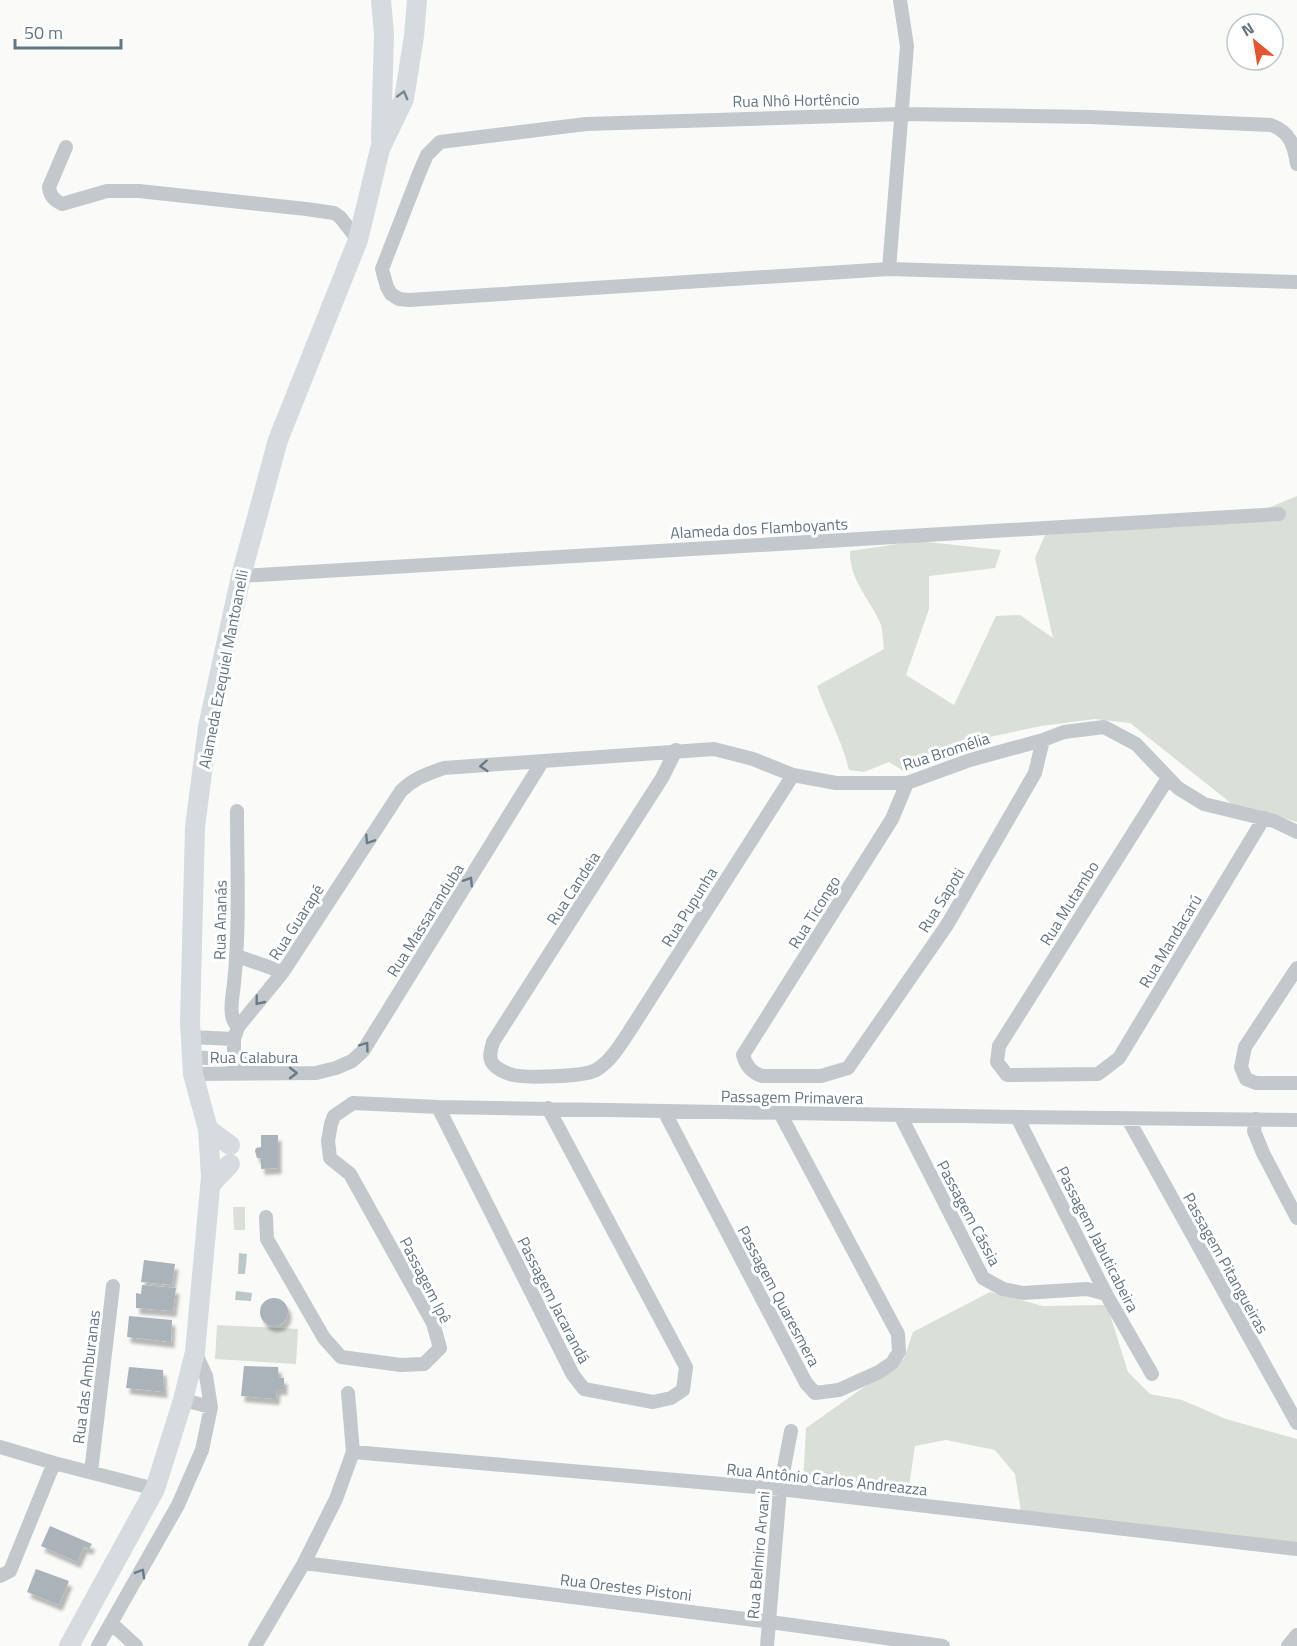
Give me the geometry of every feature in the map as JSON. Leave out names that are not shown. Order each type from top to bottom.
[{"type":"main road","name":"Alameda Ezequiel Mantoanelli","points":[[69,1646],[155,1489],[183,1400],[195,1352],[210,1185],[208,1129],[191,1056],[195,827],[208,727],[241,576],[278,440],[358,240],[380,148],[384,34],[381,0]]},
{"type":"main road","name":"Alameda Ezequiel Mantoanelli","points":[[380,148],[404,99],[417,0]]},
{"type":"main road","points":[[384,34],[414,36]]},
{"type":"main road","points":[[208,1129],[230,1154],[210,1185]]},
{"type":"street","points":[[900,0],[908,46],[889,269],[1297,282]]},
{"type":"street","name":"Rua Nhô Hortêncio","points":[[889,269],[423,300],[399,299],[391,294],[382,269],[427,155],[440,142],[586,124],[903,114],[1090,117],[1271,125],[1281,128],[1288,136],[1294,146],[1297,164]]},
{"type":"street","points":[[66,147],[49,187],[54,200],[62,204],[107,191],[139,191],[306,209],[334,213],[340,217],[358,240]]},
{"type":"street","name":"Alameda dos Flamboyants","points":[[241,576],[1279,514]]},
{"type":"street","name":"Rua Bromélia","points":[[401,791],[421,775],[444,768],[714,749],[753,759],[793,775],[836,783],[907,783],[970,760],[1064,732],[1104,727],[1136,744],[1178,788],[1204,804],[1274,821],[1297,832]]},
{"type":"street","name":"Rua Sapoti","points":[[743,1055],[754,1073],[762,1076],[821,1076],[848,1068],[946,925],[1035,773],[1043,740]]},
{"type":"street","name":"Rua Candeia","points":[[493,1042],[662,778],[676,750]]},
{"type":"street","name":"Rua Massaranduba","points":[[316,1073],[352,1061],[363,1051],[542,762]]},
{"type":"street","name":"Rua Pupunha","points":[[493,1042],[490,1055],[493,1063],[501,1071],[521,1076],[584,1075],[597,1070],[612,1055],[634,1024],[793,775]]},
{"type":"street","name":"Rua Mutambo","points":[[1098,1074],[1006,1075],[997,1062],[999,1046],[1168,778]]},
{"type":"street","name":"Rua Ticongo","points":[[743,1055],[892,819],[907,783]]},
{"type":"street","name":"Rua Guarapé","points":[[236,1033],[283,972],[401,791]]},
{"type":"street","name":"Rua Ananás","points":[[236,1033],[232,1019],[237,956],[237,811]]},
{"type":"street","name":"Rua Mandacarú","points":[[1098,1074],[1119,1058],[1264,818]]},
{"type":"street","points":[[237,956],[283,972]]},
{"type":"street","points":[[1297,968],[1245,1047],[1241,1067],[1246,1079],[1256,1083],[1297,1083]]},
{"type":"street","points":[[191,1056],[236,1033]]},
{"type":"street","points":[[234,1066],[236,1033]]},
{"type":"street","name":"Rua Calabura","points":[[191,1056],[270,1073],[316,1073]]},
{"type":"street","name":"Passagem Primavera","points":[[330,1158],[328,1141],[334,1116],[353,1103],[438,1107],[1297,1120]]},
{"type":"street","name":"Passagem Jacarandá","points":[[438,1107],[573,1375],[584,1389],[653,1402],[671,1398],[682,1390],[686,1367],[548,1108]]},
{"type":"street","name":"Passagem Quaresmera","points":[[664,1111],[806,1383],[815,1393],[839,1390],[879,1372],[892,1363],[899,1352],[898,1334],[780,1113]]},
{"type":"street","name":"Passagem Cássia","points":[[900,1115],[983,1278],[1003,1289],[1023,1293],[1087,1289],[1106,1294]]},
{"type":"street","name":"Passagem Jabuticabeira","points":[[1017,1117],[1106,1294],[1152,1374]]},
{"type":"street","name":"Passagem Pitangueiras","points":[[1128,1119],[1297,1423]]},
{"type":"street","points":[[1256,1119],[1254,1131],[1263,1154],[1297,1218]]},
{"type":"street","name":"Passagem Ipê","points":[[267,1216],[267,1239],[324,1338],[341,1357],[401,1365],[424,1364],[440,1348],[433,1323],[350,1174],[330,1158]]},
{"type":"street","name":"Rua das Amburanas","points":[[91,1472],[112,1286]]},
{"type":"street","name":"Alameda Ezequiel Mantoanelli","points":[[98,1646],[157,1545],[194,1472],[202,1450],[211,1407],[206,1376],[195,1352]]},
{"type":"street","points":[[255,1646],[304,1563],[336,1498],[353,1452],[348,1393]]},
{"type":"street","points":[[183,1400],[211,1407]]},
{"type":"street","name":"Rua Belmiro Arvani","points":[[767,1646],[780,1489],[791,1431]]},
{"type":"street","points":[[0,1447],[155,1489]]},
{"type":"street","name":"Rua Antônio Carlos Andreazza","points":[[353,1452],[780,1489],[1297,1549]]},
{"type":"street","points":[[0,1576],[10,1571],[54,1463]]},
{"type":"street","name":"Rua Orestes Pistoni","points":[[304,1563],[944,1646]]},
{"type":"street","points":[[111,1623],[136,1646]]},
{"type":"street","points":[[1288,1646],[1297,1635]]},
{"type":"shaded area","points":[[1297,496],[1297,822],[1232,804],[1130,723],[1095,719],[1041,726],[957,744],[933,752],[905,772],[889,762],[864,772],[849,770],[817,686],[884,649],[881,625],[857,581],[850,551],[918,541],[1001,550],[995,568],[929,576],[929,609],[906,675],[954,705],[996,616],[1020,615],[1053,638],[1035,558],[1045,535],[1239,520]]},
{"type":"shaded area","points":[[233,1207],[245,1207],[245,1230],[234,1230]]},
{"type":"shaded area","points":[[239,1253],[247,1254],[245,1274],[238,1274]]},
{"type":"shaded area","points":[[236,1291],[252,1293],[251,1301],[235,1300]]},
{"type":"shaded area","points":[[990,1292],[1043,1306],[1107,1305],[1128,1372],[1150,1394],[1182,1400],[1226,1419],[1297,1439],[1297,1543],[1021,1512],[1015,1474],[995,1450],[946,1440],[915,1446],[907,1500],[803,1485],[806,1428],[904,1359],[913,1332]]},
{"type":"shaded area","points":[[217,1325],[298,1329],[296,1364],[215,1359]]},
{"type":"building","points":[[261,1135],[278,1135],[278,1168],[261,1169],[261,1158],[257,1158],[255,1151],[256,1148],[261,1147]]},
{"type":"building","points":[[144,1260],[175,1264],[172,1285],[141,1282]]},
{"type":"building","points":[[142,1285],[176,1288],[173,1311],[136,1308],[136,1293],[141,1294]]},
{"type":"building","points":[[274,1298],[284,1302],[288,1312],[284,1322],[274,1326],[264,1322],[260,1312],[264,1302]]},
{"type":"building","points":[[129,1316],[172,1320],[171,1342],[127,1337]]},
{"type":"building","points":[[244,1366],[278,1367],[279,1378],[284,1378],[284,1389],[277,1389],[276,1399],[241,1396]]},
{"type":"building","points":[[129,1367],[163,1370],[164,1392],[126,1388]]},
{"type":"building","points":[[50,1526],[92,1544],[89,1549],[84,1547],[77,1562],[41,1546]]},
{"type":"building","points":[[36,1569],[69,1581],[59,1605],[27,1592]]}]
